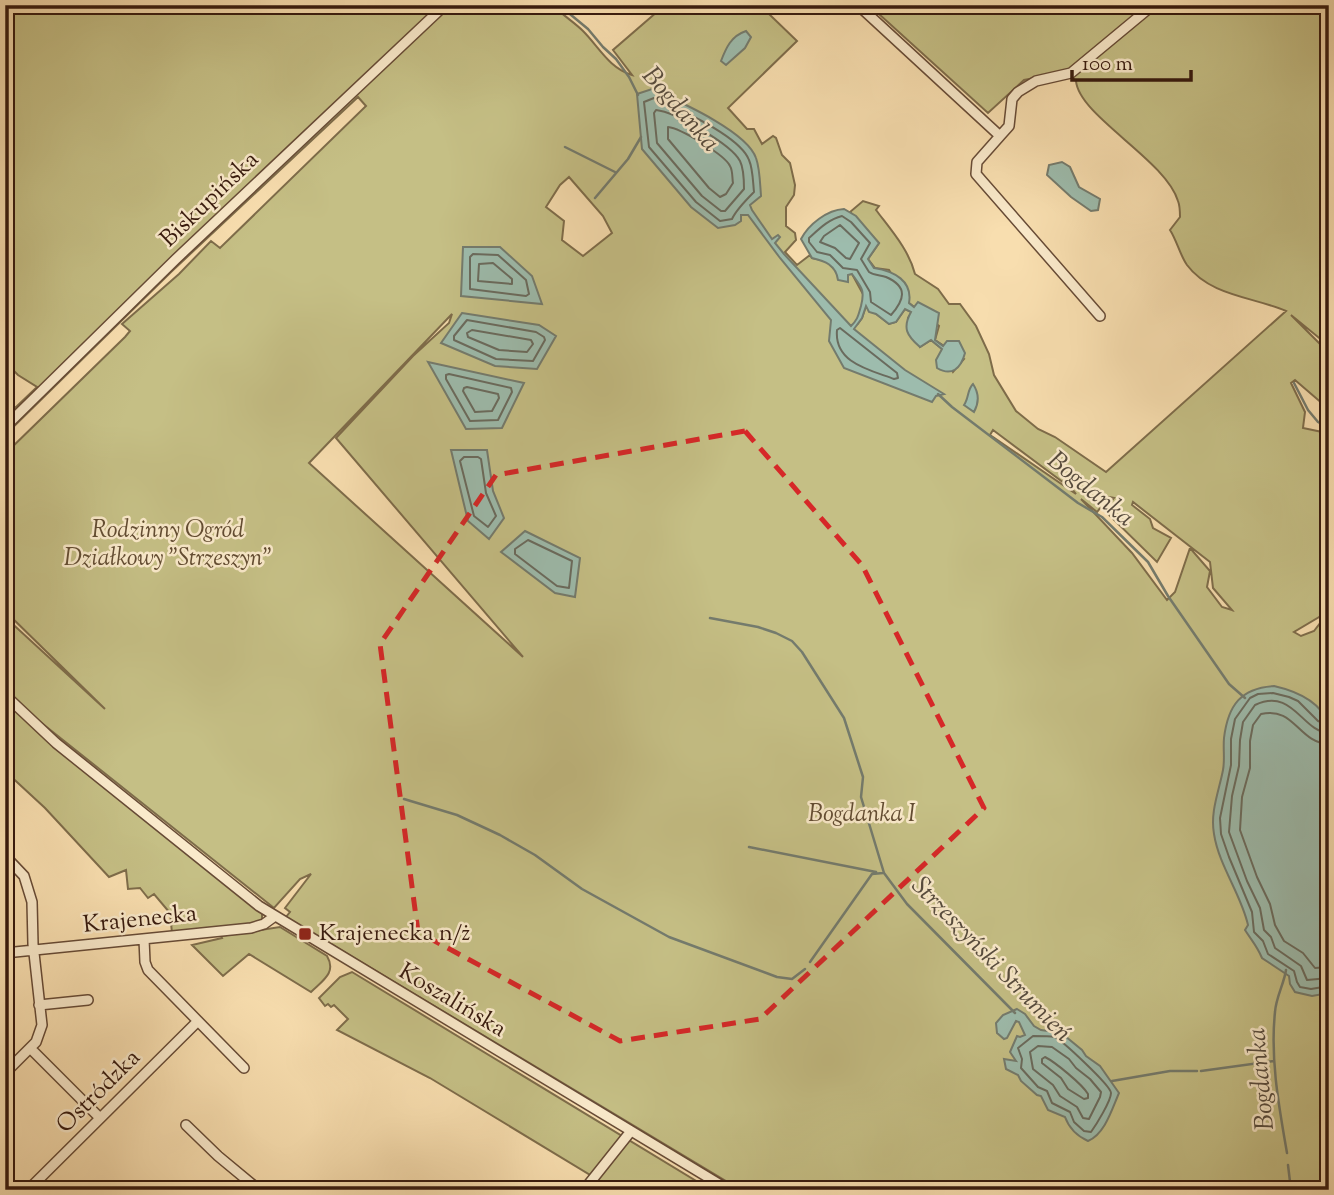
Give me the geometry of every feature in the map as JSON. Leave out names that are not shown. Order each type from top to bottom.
[{"type":"street","name":"Biskupińska","points":[[5,427],[176,259],[445,5]]},
{"type":"street","points":[[858,5],[1000,136]]},
{"type":"street","points":[[1100,316],[976,174],[977,162],[1009,126],[1012,100],[1018,92],[1036,81],[1071,73],[1153,5]]},
{"type":"street","name":"Koszalińska","points":[[5,695],[56,743],[218,875],[275,916],[729,1190]]},
{"type":"street","points":[[5,856],[24,876],[30,892],[41,1029],[38,1039],[5,1073]]},
{"type":"street","name":"Krajenecka","points":[[5,953],[255,928],[275,916]]},
{"type":"street","points":[[144,939],[148,970],[244,1068]]},
{"type":"street","points":[[39,1005],[88,1000]]},
{"type":"street","name":"Ostródzka","points":[[29,1190],[198,1021]]},
{"type":"street","points":[[30,1048],[100,1118]]},
{"type":"street","points":[[186,1125],[218,1156],[260,1190]]},
{"type":"street","points":[[583,1190],[631,1131]]},
{"type":"highlighted area","points":[[745,431],[862,565],[984,808],[760,1019],[620,1041],[418,932],[380,644],[496,475]]},
{"type":"green space","name":"Bogdanka I","points":[[5,5],[553,5],[583,31],[611,62],[632,75],[613,50],[665,5],[778,5],[769,14],[797,41],[728,108],[747,129],[754,129],[762,144],[773,136],[776,138],[782,155],[790,163],[795,185],[794,195],[786,207],[786,226],[795,233],[796,240],[785,252],[797,265],[810,255],[812,258],[826,261],[837,272],[852,274],[864,296],[857,325],[866,306],[889,324],[896,322],[905,309],[912,312],[908,318],[920,347],[931,340],[942,349],[953,372],[964,359],[935,340],[939,326],[909,303],[889,270],[875,268],[868,259],[879,243],[850,212],[863,201],[879,206],[876,210],[904,248],[915,274],[938,289],[949,304],[960,304],[976,326],[989,354],[994,375],[1016,411],[1038,429],[1055,437],[1106,472],[1286,311],[1220,289],[1197,275],[1187,265],[1170,230],[1180,217],[1179,203],[1170,186],[1141,154],[1092,109],[1081,95],[1076,81],[1067,72],[1024,80],[988,113],[869,5],[1329,5],[1329,346],[1291,315],[1329,353],[1329,401],[1324,405],[1295,380],[1291,383],[1305,412],[1303,428],[1322,432],[1329,440],[1329,1190],[741,1190],[286,917],[290,912],[285,908],[311,874],[300,879],[274,908],[29,713],[5,688],[5,617],[105,709],[5,611],[5,454],[125,337],[130,331],[122,324],[179,274],[211,241],[220,248],[366,106],[358,97],[171,272],[5,435],[5,398],[15,408],[37,387],[18,375],[5,362]],"holes":[[[569,177],[603,216],[612,233],[583,256],[562,240],[564,221],[546,207],[560,185]],[[452,314],[449,323],[413,356],[336,438],[523,657],[309,463]],[[993,430],[1076,494],[990,435]],[[1109,497],[1114,498],[1104,510],[1157,562],[1171,538],[1153,528],[1150,519],[1132,505],[1133,502],[1210,562],[1213,588],[1232,610],[1222,607],[1207,587],[1210,571],[1190,548],[1175,592],[1167,600],[1132,553],[1081,499],[1097,512]],[[1327,614],[1314,631],[1301,636],[1294,632]]]},
{"type":"green space","points":[[5,699],[41,735],[262,912],[262,922],[172,933],[170,913],[154,894],[148,898],[140,888],[128,889],[126,870],[109,877],[45,808],[5,771]]},
{"type":"green space","points":[[280,927],[327,956],[330,962],[329,972],[324,980],[311,992],[249,954],[223,976],[192,945],[222,938],[221,936]]},
{"type":"green space","points":[[352,972],[711,1190],[615,1190],[430,1078],[337,1030],[348,1019],[334,1005],[325,1006],[319,998],[340,977]]},
{"type":"water","points":[[746,31],[751,37],[745,48],[726,65],[721,61],[727,47],[736,36]]},
{"type":"water","points":[[652,89],[726,127],[750,148],[757,162],[761,196],[750,205],[752,210],[772,239],[778,235],[780,237],[775,243],[784,254],[851,326],[861,306],[863,293],[860,286],[852,274],[848,275],[848,282],[838,280],[829,264],[812,258],[801,239],[814,223],[831,212],[844,209],[856,216],[879,243],[868,259],[874,268],[900,278],[908,289],[909,303],[914,307],[918,302],[939,313],[935,340],[943,346],[947,341],[959,341],[965,353],[955,370],[947,372],[937,368],[936,360],[942,349],[931,340],[920,347],[912,339],[906,327],[911,312],[905,309],[896,322],[889,324],[869,312],[866,306],[854,329],[905,370],[944,394],[936,396],[932,402],[844,368],[829,341],[831,320],[748,215],[741,215],[741,221],[735,225],[718,228],[691,207],[642,149],[637,94]]},
{"type":"water","points":[[1062,162],[1070,167],[1079,187],[1100,199],[1098,210],[1091,211],[1047,175],[1049,165]]},
{"type":"water","points":[[463,247],[500,247],[532,276],[542,304],[461,296]]},
{"type":"water","points":[[462,313],[539,325],[556,336],[537,369],[495,366],[441,343]]},
{"type":"water","points":[[428,362],[524,383],[502,428],[466,429]]},
{"type":"water","points":[[973,384],[978,398],[974,412],[964,405]]},
{"type":"water","points":[[451,450],[487,450],[493,491],[504,518],[489,539],[468,521]]},
{"type":"water","points":[[525,531],[580,558],[575,597],[555,593],[501,552]]},
{"type":"water","points":[[1274,686],[1306,698],[1320,709],[1329,724],[1329,993],[1312,996],[1295,992],[1289,976],[1262,958],[1245,930],[1248,925],[1245,914],[1220,857],[1213,826],[1229,716],[1238,700],[1245,695],[1253,690]]},
{"type":"water","points":[[1017,1009],[1025,1014],[1034,1026],[1048,1031],[1054,1027],[1082,1050],[1100,1066],[1119,1093],[1111,1113],[1094,1138],[1088,1141],[1080,1137],[1065,1117],[1048,1110],[1041,1096],[1021,1081],[1018,1075],[1006,1069],[1004,1059],[1016,1061],[1010,1052],[1017,1036],[1025,1035],[1016,1021],[1004,1039],[997,1033],[996,1023],[1003,1015]]},
{"type":"waterway","name":"Bogdanka","points":[[559,5],[588,29],[616,59],[638,95]]},
{"type":"waterway","points":[[595,198],[628,159],[641,137]]},
{"type":"waterway","points":[[565,147],[615,172]]},
{"type":"waterway","points":[[1294,383],[1308,410],[1318,422],[1329,428]]},
{"type":"waterway","name":"Bogdanka","points":[[938,394],[1078,503],[1102,517],[1148,562],[1168,596],[1229,684],[1245,698]]},
{"type":"waterway","name":"Strzeszyński Strumień","points":[[710,618],[776,633],[792,641],[802,652],[844,718],[863,777],[861,797],[884,873],[907,904],[1015,1013]]},
{"type":"waterway","points":[[404,799],[457,815],[500,835],[535,855],[582,889],[669,937],[777,977],[792,979],[805,969]]},
{"type":"waterway","points":[[749,847],[876,872]]},
{"type":"waterway","points":[[810,962],[872,874],[883,873]]},
{"type":"waterway","name":"Strzeszyński Strumień","points":[[1286,970],[1276,1006],[1274,1047],[1276,1083],[1287,1153]]},
{"type":"waterway","name":"Strzeszyński Strumień","points":[[1201,1071],[1274,1061]]},
{"type":"waterway","name":"Strzeszyński Strumień","points":[[1112,1081],[1170,1071],[1197,1071]]},
{"type":"waterway","name":"Bogdanka","points":[[1288,1165],[1291,1190]]},
{"type":"place","name":"Krajenecka n/ż","points":[[305,934]]},
{"type":"park label","name":"Rodzinny Ogród Działkowy \"Strzeszyn\"","points":[[168,545]]}]
